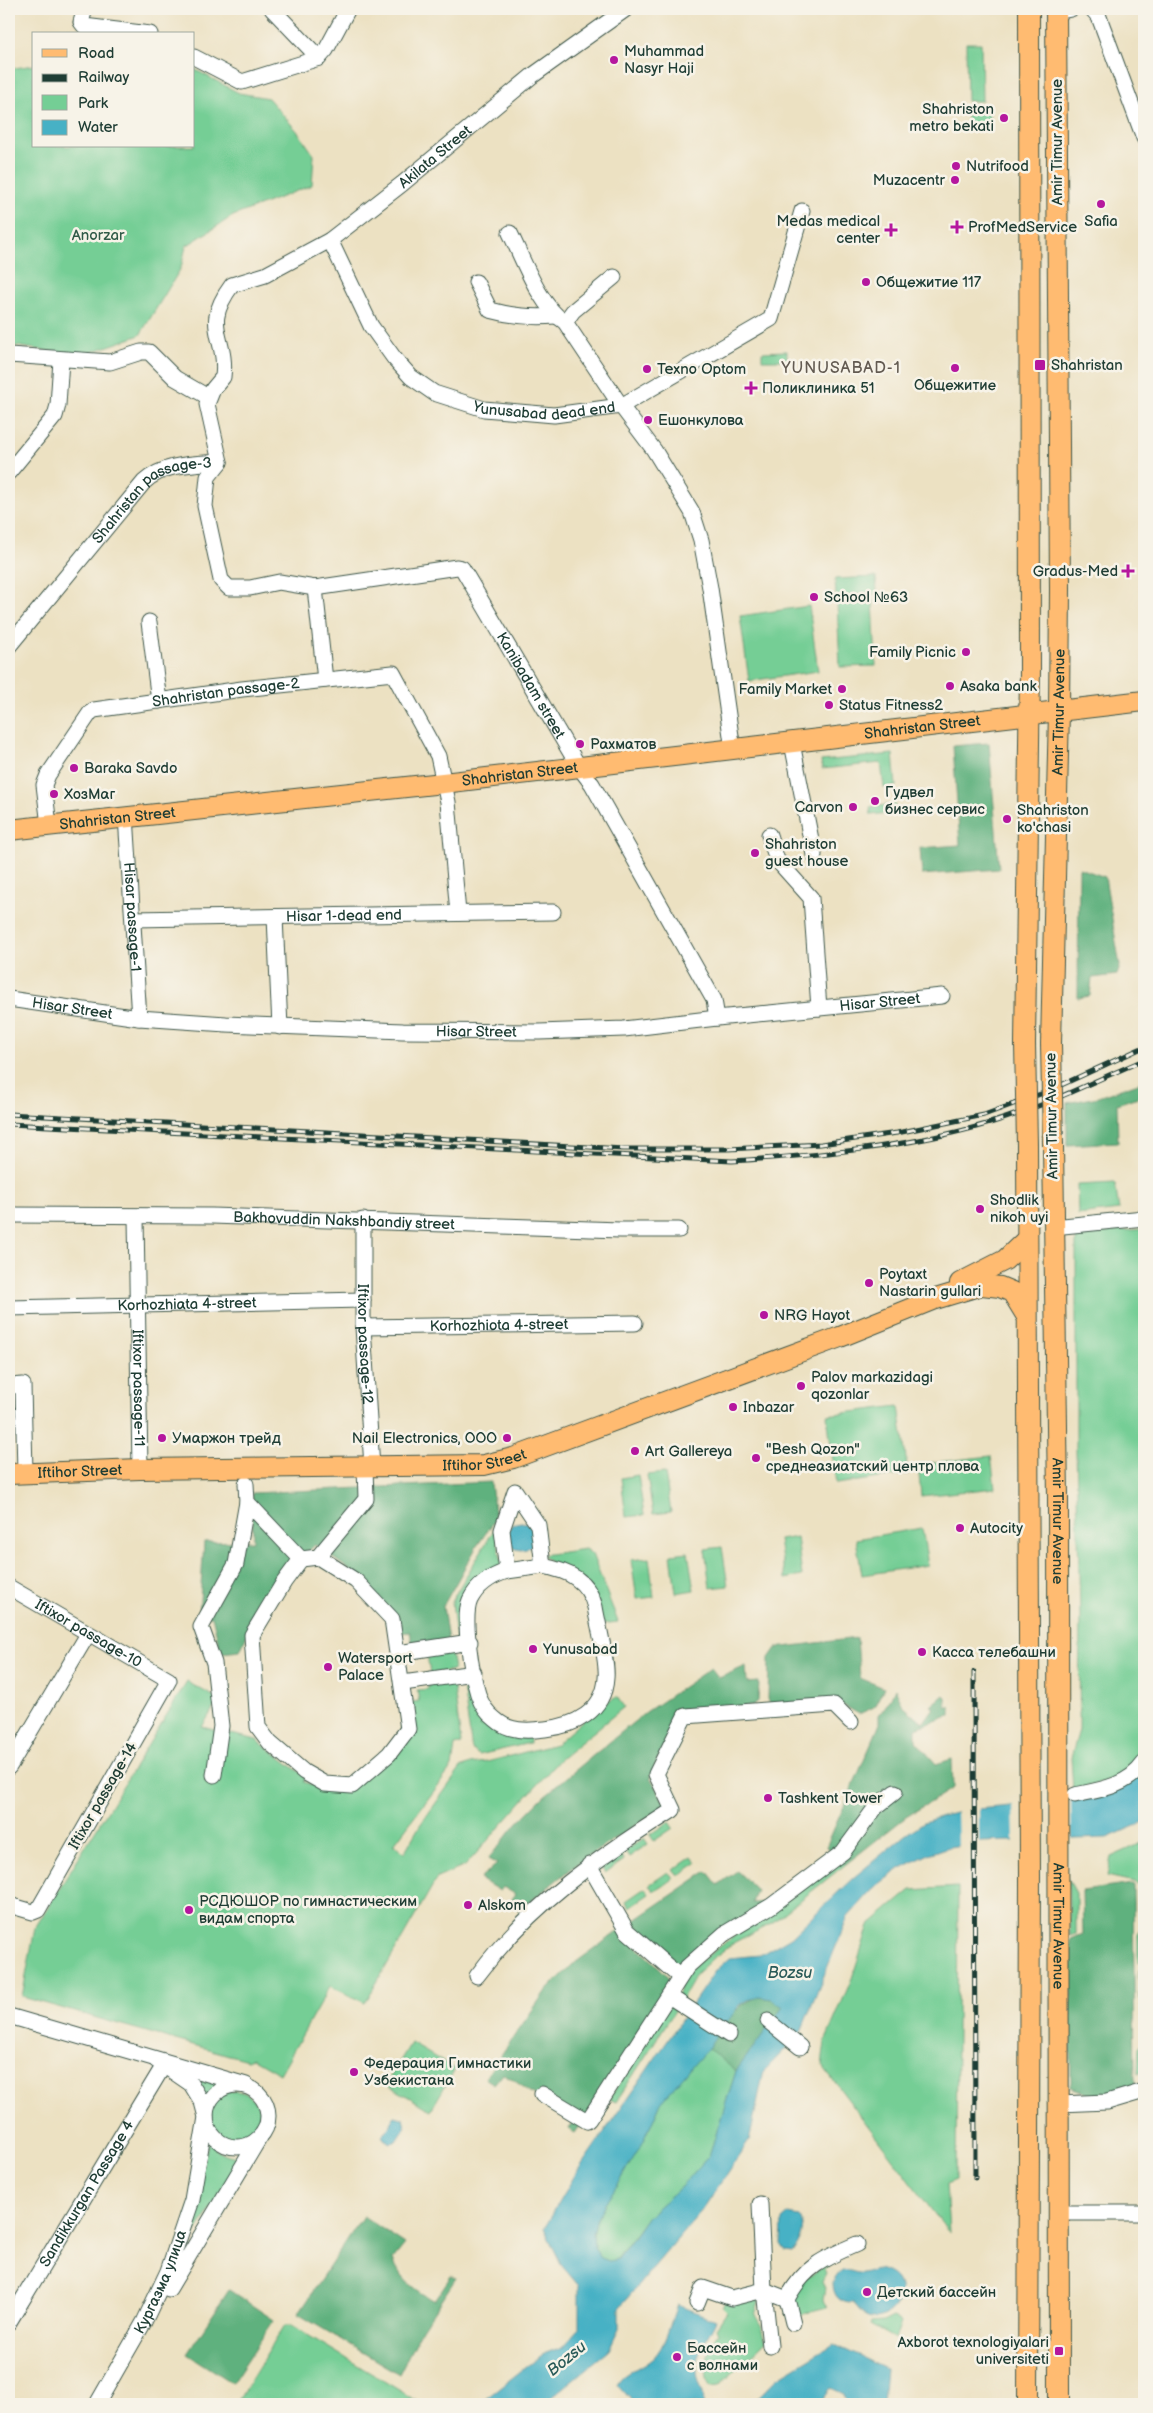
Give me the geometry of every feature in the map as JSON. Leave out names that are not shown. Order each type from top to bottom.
[{"type":"main road","name":"Amir Timur Avenue","points":[[1028,2404],[1030,1756],[1025,1044],[1030,715],[1029,9]]},
{"type":"main road","name":"Amir Timur Avenue","points":[[1059,2404],[1058,1497],[1051,1044],[1059,712],[1061,10]]},
{"type":"main road","points":[[1030,588],[1060,586]]},
{"type":"main road","name":"Shahristan Street","points":[[9,830],[733,750],[793,751],[1030,715],[1144,701]]},
{"type":"main road","name":"Iftihor Street","points":[[932,1300],[1005,1260],[1027,1239]]},
{"type":"main road","name":"Iftihor Street","points":[[17,1474],[140,1469],[464,1467],[494,1464],[830,1341],[932,1300],[982,1285],[996,1286],[1008,1290],[1016,1296],[1027,1317]]},
{"type":"main road","points":[[1028,2368],[1059,2367]]},
{"type":"street","points":[[85,9],[81,22],[84,26],[134,32]]},
{"type":"street","points":[[272,9],[319,58]]},
{"type":"street","points":[[195,58],[242,82],[319,58],[326,50],[348,9]]},
{"type":"street","name":"Akilata Street","points":[[208,397],[223,377],[216,321],[219,306],[232,285],[265,275],[330,240],[402,184],[532,76],[626,9]]},
{"type":"street","points":[[1092,9],[1099,16],[1144,138]]},
{"type":"street","name":"Yunusabad dead end","points":[[330,240],[371,326],[383,345],[411,377],[434,393],[484,409],[554,415],[621,406],[771,319],[802,212]]},
{"type":"street","points":[[510,233],[534,283],[654,450],[692,512],[701,540],[733,750]]},
{"type":"street","points":[[476,282],[490,310],[508,315],[560,319],[573,311],[614,277]]},
{"type":"street","points":[[9,355],[110,362],[141,352],[149,352],[175,378],[208,397],[208,412],[220,462]]},
{"type":"street","points":[[9,472],[55,416],[58,405],[61,360]]},
{"type":"street","name":"Shahristan passage-3","points":[[220,462],[208,477],[205,506],[221,580],[229,588],[250,588],[279,582]]},
{"type":"street","name":"Shahristan passage-3","points":[[9,646],[144,482],[153,474],[180,465],[220,462]]},
{"type":"street","name":"Kanibadam street","points":[[279,582],[316,588],[457,567],[462,568],[580,767],[592,784],[714,1000],[717,1018]]},
{"type":"street","points":[[316,588],[324,680]]},
{"type":"street","points":[[148,622],[159,701]]},
{"type":"street","name":"Shahristan passage-2","points":[[49,825],[44,785],[48,775],[90,713],[94,710],[324,680],[393,673],[438,756],[444,783]]},
{"type":"street","points":[[793,751],[814,855]]},
{"type":"street","points":[[444,783],[448,802],[458,913]]},
{"type":"street","name":"Hisar passage-1","points":[[126,816],[139,1018]]},
{"type":"street","points":[[769,834],[777,860],[811,898],[819,1008]]},
{"type":"street","name":"Hisar 1-dead end","points":[[134,920],[553,912]]},
{"type":"street","points":[[275,917],[280,1027]]},
{"type":"street","name":"Hisar Street","points":[[9,999],[139,1018],[280,1027],[412,1031],[582,1032],[942,996]]},
{"type":"street","name":"Bakhovuddin Nakshbandiy street","points":[[9,1215],[212,1216],[620,1230],[679,1230]]},
{"type":"street","name":"Iftixor passage-11","points":[[136,1216],[140,1469]]},
{"type":"street","points":[[1053,1227],[1144,1218]]},
{"type":"street","name":"Iftixor passage-12","points":[[318,1557],[366,1499],[368,1467],[363,1327],[363,1220]]},
{"type":"street","name":"Korhozhiаta 4-street","points":[[9,1308],[363,1300]]},
{"type":"street","name":"Korhozhiota 4-street","points":[[363,1327],[635,1324]]},
{"type":"street","points":[[9,1386],[23,1385],[17,1474]]},
{"type":"street","points":[[214,1775],[221,1726],[214,1663],[201,1627],[236,1564],[247,1502],[246,1484]]},
{"type":"street","points":[[507,1571],[502,1530],[515,1491],[538,1525],[543,1566]]},
{"type":"street","points":[[247,1502],[301,1559]]},
{"type":"street","points":[[318,1557],[356,1581],[392,1619],[403,1683],[408,1729],[388,1754],[352,1786],[325,1784],[304,1772],[270,1743],[258,1726],[252,1635],[284,1582],[301,1559],[318,1557]]},
{"type":"street","points":[[543,1566],[558,1569],[579,1579],[592,1597],[607,1677],[603,1693],[582,1719],[564,1727],[516,1730],[504,1726],[484,1708],[478,1695],[467,1617],[470,1602],[478,1589],[490,1576],[507,1571],[543,1566]]},
{"type":"street","name":"Iftixor passage-10","points":[[10,1590],[169,1680]]},
{"type":"street","points":[[9,1767],[88,1634]]},
{"type":"street","points":[[398,1653],[470,1642]]},
{"type":"street","points":[[403,1683],[474,1673]]},
{"type":"street","name":"Iftixor passage-14","points":[[9,1905],[36,1912],[169,1680]]},
{"type":"street","points":[[477,1976],[515,1931],[589,1865],[673,1810],[656,1774],[685,1716],[834,1705],[851,1722]]},
{"type":"street","points":[[1075,1795],[1111,1788],[1138,1772],[1144,1764]]},
{"type":"street","points":[[542,2094],[587,2121],[589,2120],[670,1996],[680,1977],[694,1959],[714,1941],[771,1906],[843,1852],[876,1807],[895,1792]]},
{"type":"street","points":[[589,1865],[627,1932],[680,1977]]},
{"type":"street","points":[[670,1996],[729,2035]]},
{"type":"street","points":[[9,2016],[246,2086],[263,2097],[267,2107],[267,2123],[260,2137],[252,2143],[241,2146],[230,2146],[220,2142],[212,2135],[202,2102],[191,2084],[160,2062]]},
{"type":"street","points":[[768,2021],[800,2046]]},
{"type":"street","name":"Sandikkurgаn Passage 4","points":[[9,2322],[160,2062]]},
{"type":"street","points":[[206,2117],[211,2098],[218,2091],[236,2084],[246,2086]]},
{"type":"street","points":[[1059,2104],[1107,2102],[1144,2091]]},
{"type":"street","name":"Кургазма улица","points":[[144,2322],[168,2271],[192,2200],[206,2117]]},
{"type":"street","name":"Кургазма улица","points":[[144,2322],[164,2299],[260,2137]]},
{"type":"street","points":[[760,2204],[764,2290],[770,2346]]},
{"type":"street","points":[[1058,2213],[1144,2213]]},
{"type":"street","points":[[793,2323],[787,2299],[796,2282],[807,2270],[856,2244]]},
{"type":"street","points":[[698,2303],[703,2288],[732,2298],[764,2290],[787,2299]]},
{"type":"street","points":[[97,2404],[144,2322]]},
{"type":"green space","points":[[966,43],[981,43],[982,101],[967,101]]},
{"type":"green space","name":"Anorzar","points":[[32,65],[32,148],[195,148],[195,70],[239,93],[268,98],[298,132],[314,155],[312,185],[233,216],[186,246],[181,268],[140,335],[80,356],[9,345],[9,69]]},
{"type":"green space","points":[[967,106],[989,106],[989,130],[967,130]]},
{"type":"green space","points":[[787,351],[787,360],[762,360],[762,352]]},
{"type":"green space","points":[[876,577],[877,594],[836,596],[835,579]]},
{"type":"green space","points":[[873,600],[876,666],[840,667],[837,602]]},
{"type":"green space","points":[[809,606],[818,671],[749,681],[740,616]]},
{"type":"green space","points":[[989,743],[999,869],[922,875],[920,848],[960,845],[953,746]]},
{"type":"green space","points":[[893,754],[896,786],[884,788],[881,763],[822,769],[821,761]]},
{"type":"green space","points":[[895,804],[896,812],[871,815],[870,807]]},
{"type":"green space","points":[[1079,868],[1105,877],[1120,966],[1117,975],[1092,978],[1090,996],[1078,998]]},
{"type":"green space","points":[[1144,1081],[1144,1095],[1117,1104],[1118,1142],[1067,1145],[1067,1103],[1098,1097]]},
{"type":"green space","points":[[1115,1183],[1119,1210],[1078,1215],[1077,1185]]},
{"type":"green space","points":[[1144,1229],[1144,1754],[1122,1775],[1073,1790],[1071,1758],[1079,1730],[1080,1615],[1076,1449],[1076,1236],[1077,1234]]},
{"type":"green space","points":[[899,1406],[908,1474],[836,1484],[827,1415]]},
{"type":"green space","points":[[991,1456],[995,1488],[921,1496],[918,1464]]},
{"type":"green space","points":[[665,1473],[671,1512],[653,1514],[647,1475]]},
{"type":"green space","points":[[638,1475],[644,1515],[626,1517],[621,1478]]},
{"type":"green space","points":[[491,1482],[495,1520],[477,1546],[443,1606],[448,1641],[424,1646],[422,1641],[412,1642],[410,1632],[399,1633],[347,1568],[315,1545],[306,1554],[292,1559],[249,1631],[240,1651],[221,1653],[212,1616],[199,1616],[204,1542],[253,1541],[252,1493]]},
{"type":"green space","points":[[495,1528],[503,1569],[475,1586],[467,1635],[456,1641],[452,1600]]},
{"type":"green space","points":[[922,1528],[928,1565],[862,1575],[856,1539]]},
{"type":"green space","points":[[797,1537],[802,1576],[785,1579],[779,1540]]},
{"type":"green space","points":[[722,1547],[728,1586],[710,1588],[705,1549]]},
{"type":"green space","points":[[585,1549],[592,1554],[618,1622],[600,1624],[596,1604],[542,1555]]},
{"type":"green space","points":[[688,1552],[694,1590],[676,1593],[671,1554]]},
{"type":"green space","points":[[649,1558],[654,1597],[637,1599],[631,1560]]},
{"type":"green space","points":[[857,1638],[860,1678],[884,1688],[874,1707],[859,1714],[843,1705],[770,1703],[768,1699],[769,1658],[776,1648]]},
{"type":"green space","points":[[451,1651],[454,1670],[430,1674],[427,1654]]},
{"type":"green space","points":[[746,1666],[747,1683],[759,1682],[758,1701],[754,1706],[677,1715],[650,1777],[666,1805],[574,1866],[520,1910],[510,1903],[515,1894],[503,1887],[500,1891],[480,1879],[497,1864],[488,1859],[518,1822],[543,1797],[646,1712],[711,1668],[719,1678]]},
{"type":"green space","points":[[467,1678],[474,1702],[486,1722],[504,1734],[530,1738],[530,1743],[479,1755],[472,1750],[462,1679]]},
{"type":"green space","points":[[453,1680],[461,1743],[455,1746],[452,1767],[394,1844],[404,1853],[420,1825],[461,1768],[470,1764],[487,1762],[556,1744],[598,1707],[617,1697],[624,1707],[559,1760],[465,1866],[437,1878],[365,2003],[330,1986],[280,2074],[252,2058],[247,2060],[22,1997],[35,1928],[187,1682],[219,1699],[202,1727],[257,1740],[306,1777],[304,1782],[332,1791],[394,1752],[409,1703],[419,1701],[417,1690],[428,1689],[428,1684]]},
{"type":"green space","points":[[895,1688],[903,1706],[923,1723],[934,1708],[931,1706],[944,1695],[946,1697],[946,1707],[951,1707],[951,1715],[916,1728],[916,1741],[936,1764],[952,1759],[953,1788],[906,1817],[846,1864],[826,1847],[879,1726],[879,1715],[890,1700]]},
{"type":"green space","points":[[669,1822],[673,1828],[654,1841],[650,1835]]},
{"type":"green space","points":[[644,1838],[648,1844],[629,1857],[625,1851]]},
{"type":"green space","points":[[1144,1842],[1144,1890],[1134,1882],[1107,1876],[1111,1857]]},
{"type":"green space","points":[[620,1854],[624,1860],[605,1873],[601,1867]]},
{"type":"green space","points":[[692,1857],[697,1863],[678,1876],[673,1870]]},
{"type":"green space","points":[[840,1858],[846,1864],[773,1922],[735,1942],[713,1958],[697,1973],[680,2002],[676,2000],[681,1982],[691,1968]]},
{"type":"green space","points":[[707,1871],[718,1885],[737,1871],[757,1890],[752,1903],[775,1902],[679,1968],[628,1925]]},
{"type":"green space","points":[[668,1872],[673,1879],[654,1891],[649,1885]]},
{"type":"green space","points":[[1068,1879],[1076,1893],[1076,1934],[1070,1936]]},
{"type":"green space","points":[[1133,1884],[1135,2087],[1096,2097],[1071,2087],[1071,1939],[1083,1934],[1082,1891]]},
{"type":"green space","points":[[958,1887],[956,2180],[946,2184],[949,2233],[822,2065],[825,2042],[852,1978],[869,1925],[911,1890]]},
{"type":"green space","points":[[645,1888],[649,1894],[630,1907],[626,1901]]},
{"type":"green space","points":[[1144,1927],[1144,1960],[1138,1962],[1138,1934]]},
{"type":"green space","points":[[620,1930],[666,1974],[671,1984],[596,2102],[574,2133],[568,2129],[573,2121],[503,2073],[494,2084],[485,2078],[545,1992],[572,1965]]},
{"type":"green space","points":[[1139,1970],[1144,1970],[1144,2004],[1139,1999]]},
{"type":"green space","points":[[759,1997],[772,1999],[783,2007],[736,2071],[708,2048],[736,2010],[750,2000]]},
{"type":"green space","points":[[669,2005],[676,2009],[616,2102],[609,2099]]},
{"type":"green space","points":[[1144,2041],[1144,2071],[1138,2074],[1139,2047]]},
{"type":"green space","points":[[411,2043],[455,2069],[431,2110],[386,2084]]},
{"type":"green space","points":[[708,2048],[736,2071],[709,2156],[681,2187],[648,2216],[617,2259],[609,2261],[601,2258],[594,2248],[593,2234],[597,2217],[644,2141],[661,2102]]},
{"type":"green space","points":[[180,2072],[224,2086],[214,2090],[207,2098]]},
{"type":"green space","points":[[240,2091],[253,2098],[259,2106],[259,2126],[253,2134],[245,2140],[230,2141],[217,2134],[211,2126],[210,2111],[217,2098],[225,2092]]},
{"type":"green space","points":[[209,2142],[217,2150],[225,2154],[234,2156],[245,2155],[173,2268]]},
{"type":"green space","points":[[363,2216],[405,2244],[393,2259],[404,2279],[421,2293],[434,2301],[451,2276],[456,2278],[422,2329],[399,2374],[298,2314]]},
{"type":"green space","points":[[831,2263],[824,2270],[826,2274],[822,2282],[825,2288],[823,2299],[827,2307],[797,2317],[791,2294],[802,2279]]},
{"type":"green space","points":[[229,2290],[274,2320],[232,2383],[187,2354]]},
{"type":"green space","points":[[761,2295],[755,2315],[762,2327],[766,2341],[719,2386],[711,2387],[708,2382],[707,2360],[718,2333],[716,2328],[727,2312],[723,2308],[726,2301]]},
{"type":"green space","points":[[894,2317],[901,2322],[895,2339],[870,2325],[871,2323],[884,2322]]},
{"type":"green space","points":[[285,2325],[291,2325],[422,2404],[236,2404]]},
{"type":"water","points":[[521,1522],[531,1526],[535,1536],[531,1546],[521,1550],[511,1546],[507,1536],[511,1526]]},
{"type":"water","name":"Bozsu","points":[[1144,1770],[1144,1822],[1107,1838],[980,1842],[949,1847],[929,1854],[901,1868],[875,1887],[848,1917],[800,2034],[764,2071],[749,2141],[703,2209],[619,2308],[619,2329],[609,2350],[543,2404],[479,2404],[541,2355],[562,2347],[579,2328],[579,2286],[562,2266],[544,2228],[578,2170],[715,1971],[729,1958],[760,1955],[791,1937],[853,1878],[905,1835],[924,1822],[946,1815],[978,1809],[1074,1800]],"holes":[[[759,1997],[772,1999],[783,2007],[736,2071],[709,2156],[681,2187],[648,2216],[618,2259],[609,2261],[601,2258],[594,2248],[593,2234],[597,2217],[644,2141],[661,2102],[708,2048],[739,2006],[748,2000]]]},
{"type":"water","points":[[394,2116],[403,2118],[405,2127],[396,2141],[390,2143],[382,2135],[390,2127]]},
{"type":"water","points":[[789,2214],[799,2216],[802,2225],[802,2235],[798,2245],[792,2252],[785,2251],[781,2245],[782,2220]]},
{"type":"water","name":"Детский бассейн","points":[[878,2269],[893,2276],[900,2286],[899,2297],[894,2307],[885,2315],[874,2318],[864,2315],[854,2303],[842,2301],[836,2296],[833,2283],[840,2272],[848,2270],[863,2273]]},
{"type":"water","name":"Бассейн с волнами","points":[[677,2305],[716,2320],[703,2346],[697,2366],[704,2400],[703,2404],[635,2404],[617,2384],[628,2373],[648,2362],[657,2354],[664,2341]]},
{"type":"water","points":[[833,2344],[886,2369],[883,2404],[847,2404],[844,2394],[831,2388],[820,2402],[812,2404],[751,2404],[777,2378]]},
{"type":"pier","points":[[1071,1798],[1072,1842],[1014,1844],[1013,1802]]},
{"type":"pier","points":[[979,1807],[979,1845],[958,1848],[957,1810]]},
{"type":"railway","points":[[9,1114],[624,1149],[729,1149],[821,1144],[897,1133],[984,1115],[1046,1092],[1144,1047]]},
{"type":"railway","points":[[9,1124],[732,1161],[862,1149],[958,1132],[1010,1117],[1144,1060]]},
{"type":"railway","points":[[974,1672],[975,2178]]},
{"type":"place","name":"Muhammad Nasyr Haji","points":[[614,60]]},
{"type":"place","name":"Shahriston metro bekati","points":[[1004,118]]},
{"type":"place","name":"Nutrifood","points":[[956,166]]},
{"type":"place","name":"Muzacentr","points":[[955,180]]},
{"type":"place","name":"Safia","points":[[1101,204]]},
{"type":"place","name":"ProfMedService","points":[[957,227]]},
{"type":"place","name":"Medas medical center","points":[[891,230]]},
{"type":"place","name":"Общежитие 117","points":[[866,282]]},
{"type":"place","name":"Shahristan","points":[[1040,365]]},
{"type":"place","name":"Общежитие","points":[[955,368]]},
{"type":"place","name":"Texno Optom","points":[[647,369]]},
{"type":"place","name":"Поликлиника 51","points":[[751,388]]},
{"type":"place","name":"Ешонкулова","points":[[648,420]]},
{"type":"place","name":"Gradus-Med","points":[[1128,571]]},
{"type":"place","name":"School №63","points":[[814,597]]},
{"type":"place","name":"Family Picnic","points":[[966,652]]},
{"type":"place","name":"Asaka bank","points":[[950,686]]},
{"type":"place","name":"Family Market","points":[[842,689]]},
{"type":"place","name":"Status Fitness2","points":[[829,705]]},
{"type":"place","name":"Рахматов","points":[[580,744]]},
{"type":"place","name":"Baraka Savdo","points":[[74,768]]},
{"type":"place","name":"ХозМаг","points":[[54,794]]},
{"type":"place","name":"Гудвел бизнес сервис","points":[[875,801]]},
{"type":"place","name":"Carvon","points":[[853,807]]},
{"type":"place","name":"Shahriston ko'chasi","points":[[1007,819]]},
{"type":"place","name":"Shahriston guest house","points":[[755,853]]},
{"type":"place","name":"Shodlik nikoh uyi","points":[[980,1209]]},
{"type":"place","name":"Poytaxt Nastarin gullari","points":[[869,1283]]},
{"type":"place","name":"NRG Hayot","points":[[764,1315]]},
{"type":"place","name":"Palov markazidagi qozonlar","points":[[801,1386]]},
{"type":"place","name":"Inbazar","points":[[733,1407]]},
{"type":"place","name":"Умаржон трейд","points":[[162,1438]]},
{"type":"place","name":"Nail Electronics, ООО","points":[[507,1438]]},
{"type":"place","name":"Art Gallereya","points":[[635,1451]]},
{"type":"place","name":"\"Besh Qozon\" среднеазиатский центр плова","points":[[756,1458]]},
{"type":"place","name":"Autocity","points":[[960,1528]]},
{"type":"place","name":"Yunusabad","points":[[533,1649]]},
{"type":"place","name":"Касса телебашни","points":[[922,1652]]},
{"type":"place","name":"Watersport Palace","points":[[328,1667]]},
{"type":"place","name":"Tashkent Tower","points":[[768,1798]]},
{"type":"place","name":"Alskom","points":[[468,1905]]},
{"type":"place","name":"РСДЮШОР по гимнастическим видам спорта","points":[[189,1910]]},
{"type":"place","name":"Федерация Гимнастики Узбекистана","points":[[354,2072]]},
{"type":"place","name":"Детский бассейн","points":[[867,2292]]},
{"type":"place","name":"Axborot texnologiyalari universiteti","points":[[1059,2351]]},
{"type":"place","name":"Бассейн с волнами","points":[[677,2357]]},
{"type":"district","name":"YUNUSABAD-1","points":[[841,368]]}]
